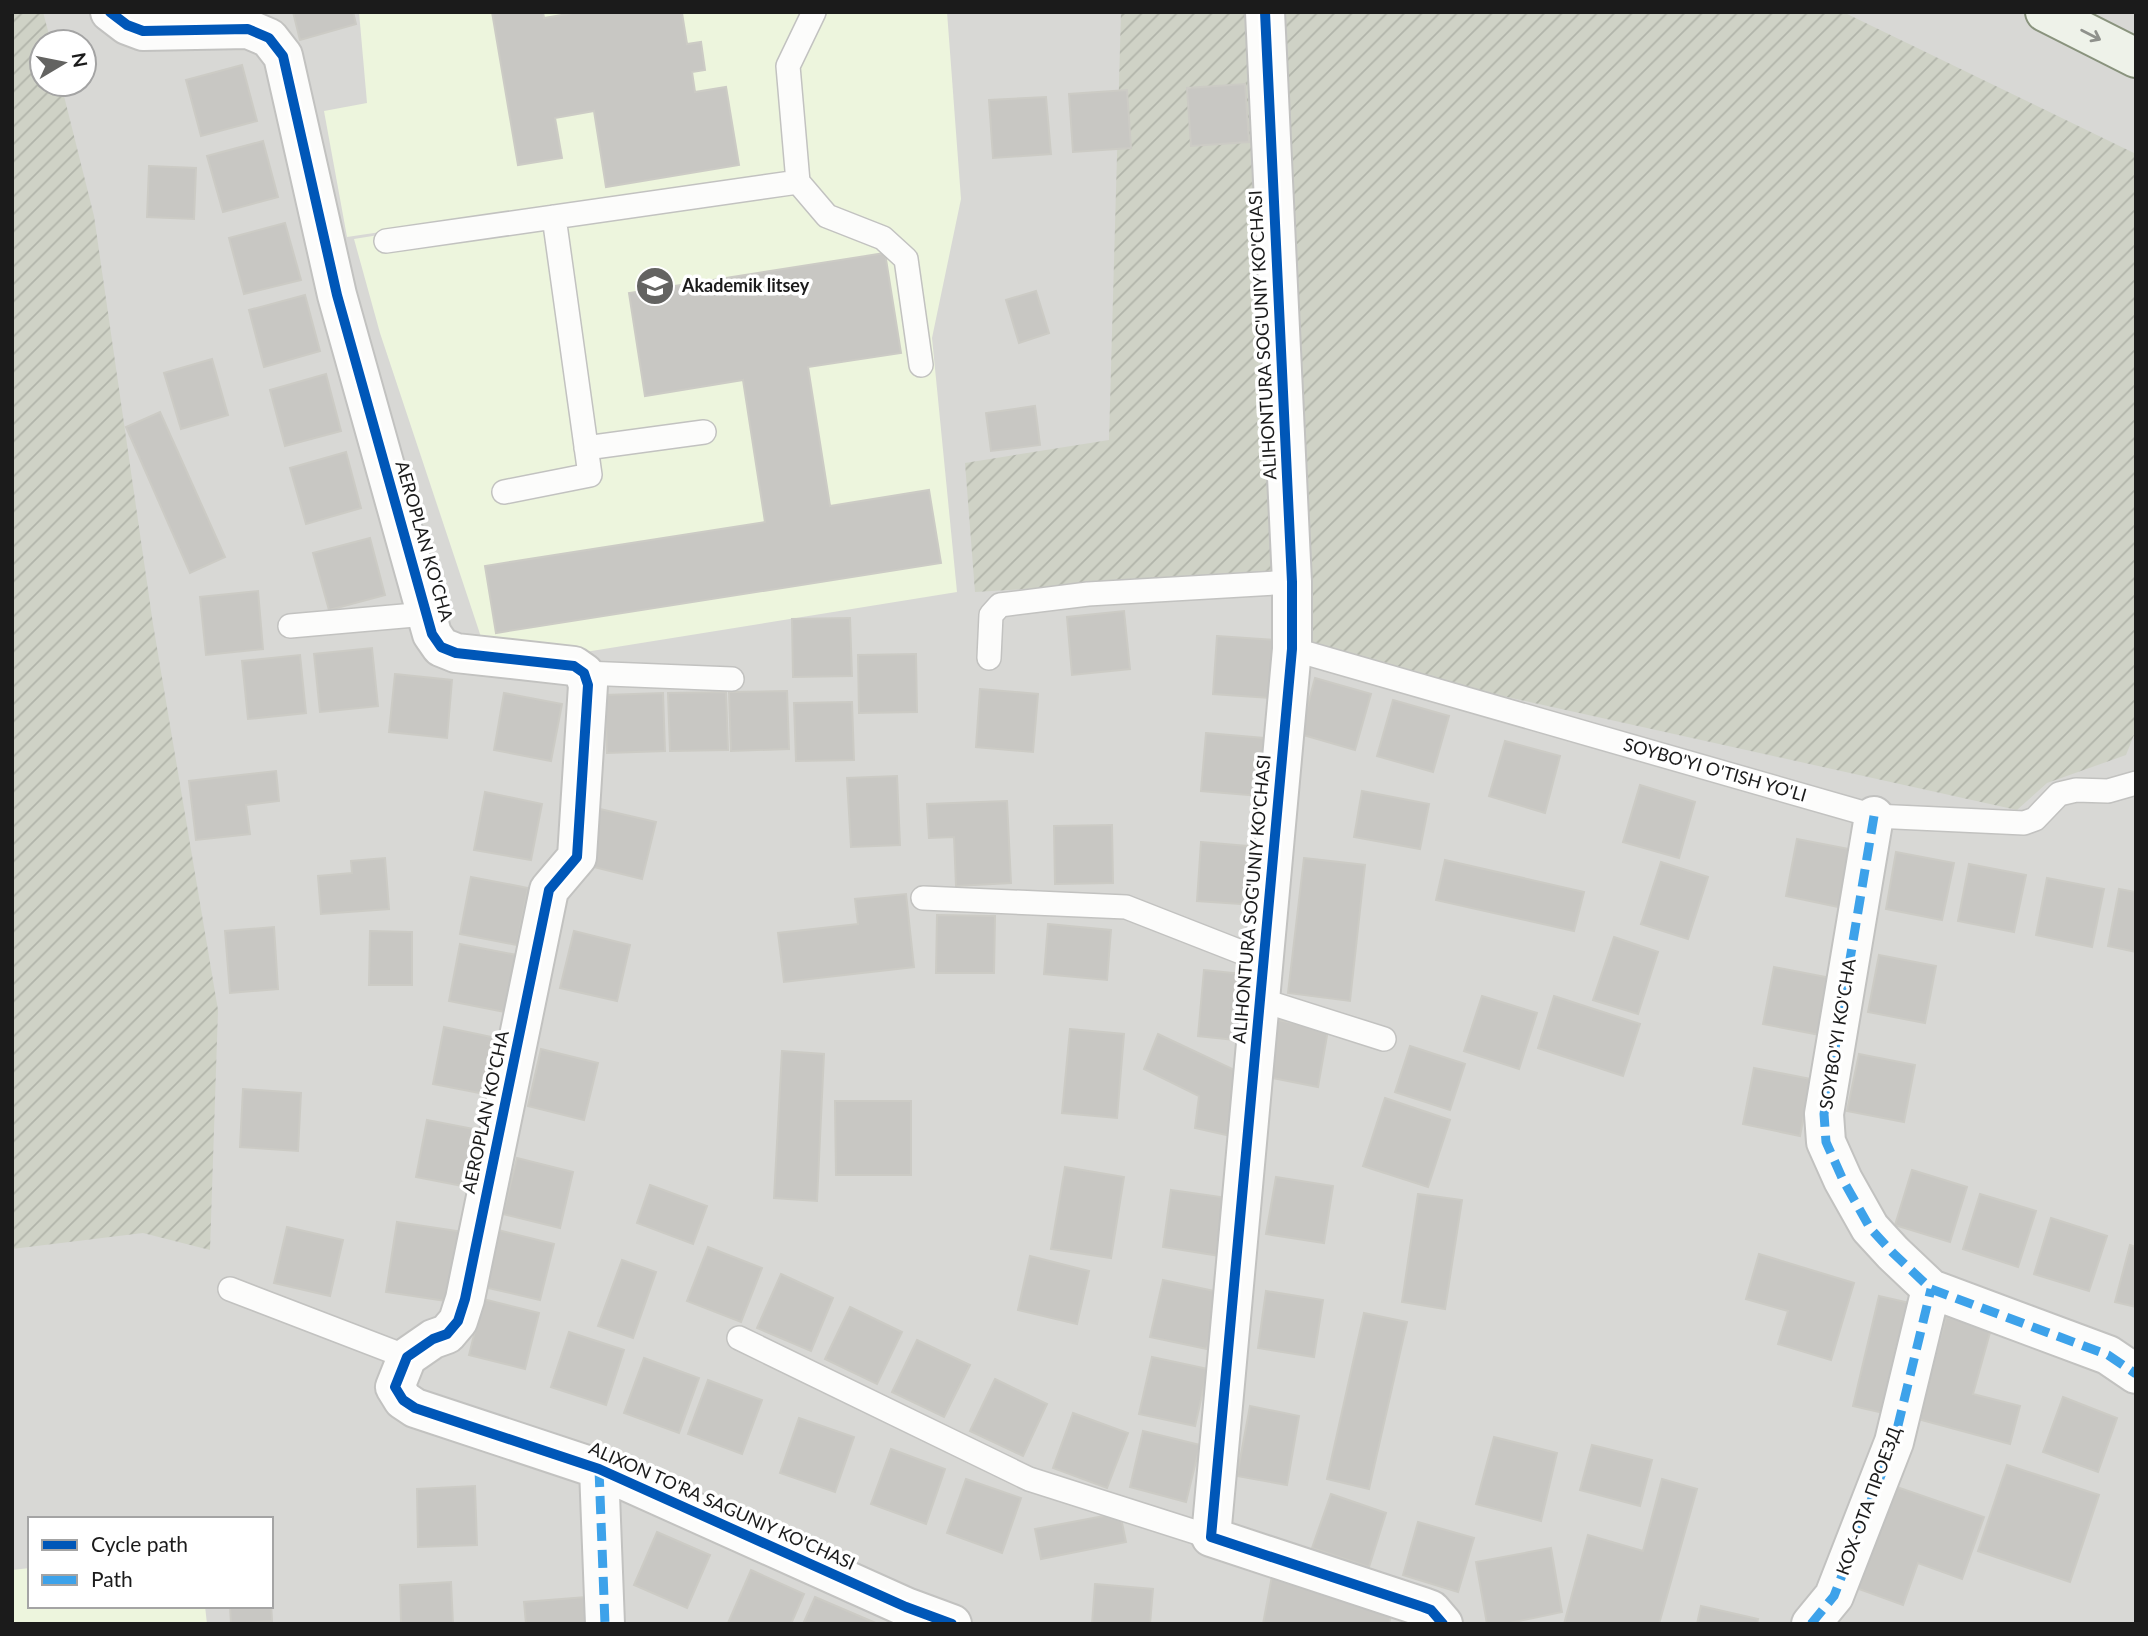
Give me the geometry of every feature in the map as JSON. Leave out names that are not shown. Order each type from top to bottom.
[{"type":"street","name":"AEROPLAN KO'CHA","points":[[110,12],[127,25],[143,31],[248,29],[269,38],[284,56],[337,295],[432,634],[441,647],[456,653],[574,666],[584,673],[588,685],[577,857],[549,890],[465,1299],[458,1321],[447,1334],[433,1339],[407,1357]]},
{"type":"street","name":"ALIHONTURA SOG'UNIY KO'CHASI","points":[[1211,1537],[1292,649],[1292,582],[1265,12]]},
{"type":"street","points":[[2045,12],[2136,58]]},
{"type":"street","name":"SOYBO'YI KO'CHA","points":[[1874,816],[1824,1114],[1826,1142],[1843,1180],[1870,1228],[1893,1254],[1931,1289],[2108,1355],[2136,1374]]},
{"type":"street","name":"КОХ-ОТА ПРОЕЗД","points":[[1811,1624],[1834,1596],[1894,1442],[1931,1289]]},
{"type":"street","name":"ALIXON TO'RA SAGUNIY KO'CHASI","points":[[407,1357],[395,1387],[403,1400],[415,1408],[599,1469],[906,1607],[952,1624]]},
{"type":"street","points":[[599,1469],[605,1624]]},
{"type":"street","points":[[1211,1537],[1423,1606],[1431,1610],[1443,1624]]},
{"type":"lane","points":[[814,12],[788,66],[798,181],[827,216],[883,238],[906,259],[921,365]]},
{"type":"lane","points":[[386,241],[798,181]]},
{"type":"lane","points":[[504,492],[590,475],[554,217]]},
{"type":"lane","points":[[586,448],[704,432]]},
{"type":"lane","points":[[989,658],[991,615],[1000,605],[1088,594],[1292,582]]},
{"type":"lane","points":[[290,626],[426,614]]},
{"type":"lane","name":"SOYBO'YI O'TISH YO'LI","points":[[1292,649],[1874,816],[2024,823],[2035,818],[2059,794],[2076,790],[2108,791],[2136,783]]},
{"type":"lane","points":[[584,673],[732,679]]},
{"type":"lane","points":[[923,898],[1126,907],[1264,961]]},
{"type":"lane","points":[[1261,1000],[1384,1039]]},
{"type":"lane","points":[[229,1289],[407,1357]]},
{"type":"lane","points":[[739,1338],[1029,1479],[1211,1537]]},
{"type":"shaded area","points":[[12,12],[2136,12],[2136,1624],[12,1624]]},
{"type":"shaded area","points":[[12,12],[43,12],[47,28],[28,28],[28,98],[64,98],[94,216],[153,624],[218,1010],[210,1250],[143,1233],[12,1249]]},
{"type":"shaded area","name":"Akademik litsey","points":[[359,12],[947,12],[961,199],[932,338],[957,592],[579,653],[483,643],[380,333],[354,239],[582,202],[347,237],[324,111],[367,103]]},
{"type":"shaded area","points":[[1121,12],[1843,12],[2136,154],[2136,730],[2126,755],[2047,783],[2017,810],[1313,654],[1310,573],[975,592],[965,463],[1109,440]]},
{"type":"shaded area","points":[[28,1568],[28,1608],[205,1608],[207,1624],[12,1624],[12,1570]]},
{"type":"building","points":[[293,12],[353,12],[356,24],[300,40]]},
{"type":"building","points":[[492,12],[543,12],[544,18],[579,12],[685,12],[682,13],[687,44],[701,42],[705,70],[692,72],[695,92],[726,87],[739,165],[606,187],[594,111],[555,118],[562,158],[518,165]]},
{"type":"building","points":[[242,65],[257,121],[201,136],[186,80]]},
{"type":"building","points":[[1245,84],[1249,142],[1191,146],[1187,88]]},
{"type":"building","points":[[1127,90],[1131,148],[1073,152],[1069,94]]},
{"type":"building","points":[[1046,97],[1051,154],[993,158],[989,100]]},
{"type":"building","points":[[263,141],[278,197],[223,212],[207,156]]},
{"type":"building","points":[[149,166],[196,168],[194,219],[147,217]]},
{"type":"building","points":[[285,223],[301,280],[244,294],[229,238]]},
{"type":"building","points":[[885,253],[901,353],[808,367],[830,506],[929,490],[941,563],[496,633],[485,566],[765,522],[743,380],[645,396],[629,293]]},
{"type":"building","points":[[1036,291],[1049,333],[1019,343],[1006,300]]},
{"type":"building","points":[[305,295],[320,351],[264,367],[249,310]]},
{"type":"building","points":[[212,359],[228,415],[181,429],[164,373]]},
{"type":"building","points":[[326,374],[341,431],[285,446],[270,390]]},
{"type":"building","points":[[1035,406],[1040,445],[991,451],[986,413]]},
{"type":"building","points":[[160,412],[225,557],[190,573],[126,427]]},
{"type":"building","points":[[346,452],[361,508],[306,524],[290,468]]},
{"type":"building","points":[[370,538],[385,595],[329,610],[313,553]]},
{"type":"building","points":[[258,591],[263,649],[206,655],[200,597]]},
{"type":"building","points":[[1124,611],[1130,669],[1072,675],[1067,617]]},
{"type":"building","points":[[850,618],[852,676],[793,677],[792,619]]},
{"type":"building","points":[[1217,636],[1275,640],[1270,698],[1213,694]]},
{"type":"building","points":[[372,648],[378,706],[320,712],[314,654]]},
{"type":"building","points":[[916,654],[917,712],[859,713],[858,655]]},
{"type":"building","points":[[300,655],[306,713],[248,719],[242,661]]},
{"type":"building","points":[[395,674],[452,680],[447,738],[389,732]]},
{"type":"building","points":[[1315,678],[1371,694],[1355,750],[1300,734]]},
{"type":"building","points":[[980,689],[1038,694],[1033,752],[976,747]]},
{"type":"building","points":[[787,691],[789,749],[731,751],[729,692]]},
{"type":"building","points":[[726,692],[728,750],[670,751],[668,693]]},
{"type":"building","points":[[504,693],[562,704],[551,761],[494,750]]},
{"type":"building","points":[[663,693],[665,751],[607,753],[605,695]]},
{"type":"building","points":[[1393,700],[1449,716],[1433,772],[1377,756]]},
{"type":"building","points":[[852,702],[854,760],[796,761],[794,703]]},
{"type":"building","points":[[1206,733],[1264,738],[1260,796],[1201,791]]},
{"type":"building","points":[[1505,741],[1560,756],[1545,813],[1489,796]]},
{"type":"building","points":[[276,771],[279,801],[246,805],[250,834],[196,840],[189,781]]},
{"type":"building","points":[[897,776],[900,845],[851,847],[847,778]]},
{"type":"building","points":[[1640,785],[1695,802],[1679,858],[1623,842]]},
{"type":"building","points":[[1362,791],[1429,804],[1420,849],[1354,837]]},
{"type":"building","points":[[485,792],[542,804],[531,860],[474,850]]},
{"type":"building","points":[[1007,801],[1011,883],[956,886],[954,837],[929,838],[927,804]]},
{"type":"building","points":[[600,809],[656,822],[642,879],[586,865]]},
{"type":"building","points":[[1112,825],[1113,883],[1055,884],[1054,826]]},
{"type":"building","points":[[1797,839],[1854,850],[1843,908],[1786,896]]},
{"type":"building","points":[[1201,842],[1259,847],[1255,905],[1197,901]]},
{"type":"building","points":[[1896,852],[1954,863],[1942,920],[1886,909]]},
{"type":"building","points":[[385,858],[389,909],[321,914],[318,876],[352,873],[351,861]]},
{"type":"building","points":[[1304,858],[1365,865],[1350,1001],[1288,993]]},
{"type":"building","points":[[1445,860],[1584,892],[1574,931],[1436,900]]},
{"type":"building","points":[[1661,862],[1708,877],[1688,939],[1641,924]]},
{"type":"building","points":[[1969,864],[2026,875],[2014,932],[1958,921]]},
{"type":"building","points":[[471,877],[528,888],[517,945],[460,934]]},
{"type":"building","points":[[2047,878],[2104,889],[2092,947],[2036,935]]},
{"type":"building","points":[[2119,889],[2136,892],[2136,952],[2108,946]]},
{"type":"building","points":[[906,894],[914,967],[784,982],[778,933],[858,924],[855,899]]},
{"type":"building","points":[[937,915],[995,916],[994,973],[936,973]]},
{"type":"building","points":[[1048,924],[1111,930],[1107,980],[1044,974]]},
{"type":"building","points":[[274,927],[278,989],[230,993],[225,931]]},
{"type":"building","points":[[370,931],[412,932],[412,985],[369,985]]},
{"type":"building","points":[[574,931],[630,945],[617,1001],[560,988]]},
{"type":"building","points":[[1614,937],[1658,952],[1638,1014],[1593,1000]]},
{"type":"building","points":[[460,944],[517,955],[505,1012],[449,1001]]},
{"type":"building","points":[[1879,955],[1936,966],[1925,1023],[1868,1012]]},
{"type":"building","points":[[1774,967],[1831,978],[1820,1035],[1763,1024]]},
{"type":"building","points":[[1204,970],[1251,975],[1244,1041],[1198,1036]]},
{"type":"building","points":[[1482,996],[1537,1013],[1519,1069],[1464,1051]]},
{"type":"building","points":[[1554,996],[1640,1024],[1623,1076],[1538,1048]]},
{"type":"building","points":[[1273,1019],[1328,1030],[1318,1087],[1263,1076]]},
{"type":"building","points":[[444,1027],[501,1039],[490,1095],[433,1084]]},
{"type":"building","points":[[1070,1029],[1124,1034],[1117,1118],[1062,1113]]},
{"type":"building","points":[[1158,1034],[1241,1073],[1231,1136],[1195,1128],[1199,1096],[1144,1069]]},
{"type":"building","points":[[1410,1046],[1465,1064],[1450,1110],[1395,1092]]},
{"type":"building","points":[[541,1049],[598,1063],[584,1120],[528,1106]]},
{"type":"building","points":[[782,1051],[824,1054],[817,1201],[774,1198]]},
{"type":"building","points":[[1859,1054],[1915,1065],[1904,1122],[1847,1111]]},
{"type":"building","points":[[1754,1068],[1811,1079],[1800,1136],[1743,1124]]},
{"type":"building","points":[[243,1089],[301,1093],[298,1151],[240,1147]]},
{"type":"building","points":[[1385,1098],[1450,1120],[1428,1187],[1363,1166]]},
{"type":"building","points":[[835,1101],[911,1101],[911,1175],[836,1175]]},
{"type":"building","points":[[427,1120],[484,1131],[473,1188],[416,1177]]},
{"type":"building","points":[[517,1158],[573,1172],[560,1228],[503,1214]]},
{"type":"building","points":[[1065,1167],[1124,1177],[1111,1258],[1051,1249]]},
{"type":"building","points":[[1912,1170],[1967,1187],[1950,1242],[1895,1225]]},
{"type":"building","points":[[1276,1177],[1333,1186],[1324,1243],[1266,1234]]},
{"type":"building","points":[[650,1185],[707,1206],[693,1244],[637,1223]]},
{"type":"building","points":[[1171,1190],[1228,1198],[1220,1256],[1163,1247]]},
{"type":"building","points":[[1418,1194],[1462,1200],[1445,1309],[1402,1302]]},
{"type":"building","points":[[1980,1194],[2036,1211],[2018,1267],[1963,1249]]},
{"type":"building","points":[[2051,1218],[2107,1236],[2089,1291],[2034,1274]]},
{"type":"building","points":[[397,1222],[464,1232],[453,1302],[386,1292]]},
{"type":"building","points":[[287,1227],[343,1240],[330,1296],[274,1283]]},
{"type":"building","points":[[498,1230],[554,1244],[540,1300],[484,1287]]},
{"type":"building","points":[[2130,1245],[2136,1247],[2136,1307],[2115,1302]]},
{"type":"building","points":[[708,1247],[762,1268],[741,1322],[687,1301]]},
{"type":"building","points":[[1759,1254],[1854,1283],[1831,1360],[1778,1344],[1788,1311],[1746,1299]]},
{"type":"building","points":[[1030,1256],[1089,1271],[1077,1324],[1018,1310]]},
{"type":"building","points":[[622,1260],[656,1272],[633,1338],[598,1326]]},
{"type":"building","points":[[781,1274],[833,1298],[811,1351],[757,1328]]},
{"type":"building","points":[[1163,1280],[1219,1292],[1207,1349],[1150,1337]]},
{"type":"building","points":[[1266,1291],[1323,1300],[1314,1357],[1258,1348]]},
{"type":"building","points":[[1879,1296],[1914,1304],[1888,1414],[1853,1406]]},
{"type":"building","points":[[483,1299],[539,1313],[525,1369],[469,1355]]},
{"type":"building","points":[[850,1307],[902,1332],[877,1384],[825,1359]]},
{"type":"building","points":[[1364,1313],[1407,1322],[1369,1489],[1327,1479]]},
{"type":"building","points":[[1946,1317],[1991,1329],[1973,1394],[2020,1406],[2010,1444],[1918,1419]]},
{"type":"building","points":[[569,1332],[624,1350],[606,1405],[551,1387]]},
{"type":"building","points":[[917,1340],[970,1365],[944,1417],[892,1392]]},
{"type":"building","points":[[1152,1357],[1208,1369],[1195,1426],[1139,1414]]},
{"type":"building","points":[[644,1358],[699,1378],[679,1433],[624,1413]]},
{"type":"building","points":[[995,1379],[1047,1404],[1023,1456],[970,1431]]},
{"type":"building","points":[[708,1380],[762,1400],[742,1454],[688,1434]]},
{"type":"building","points":[[2063,1397],[2117,1418],[2098,1472],[2043,1452]]},
{"type":"building","points":[[1250,1406],[1299,1416],[1287,1485],[1237,1476]]},
{"type":"building","points":[[1073,1413],[1128,1433],[1107,1488],[1053,1468]]},
{"type":"building","points":[[799,1418],[854,1437],[835,1492],[780,1473]]},
{"type":"building","points":[[1143,1431],[1200,1445],[1186,1502],[1130,1487]]},
{"type":"building","points":[[1494,1437],[1557,1453],[1541,1521],[1476,1504]]},
{"type":"building","points":[[1592,1445],[1652,1460],[1640,1506],[1580,1490]]},
{"type":"building","points":[[891,1449],[945,1469],[926,1524],[871,1504]]},
{"type":"building","points":[[2007,1465],[2099,1495],[2070,1582],[1978,1551]]},
{"type":"building","points":[[966,1479],[1021,1498],[1002,1553],[947,1533]]},
{"type":"building","points":[[1662,1479],[1697,1489],[1659,1624],[1564,1624],[1588,1535],[1643,1551]]},
{"type":"building","points":[[1891,1485],[1984,1517],[1962,1579],[1918,1563],[1903,1605],[1856,1588]]},
{"type":"building","points":[[475,1486],[477,1545],[418,1547],[417,1489]]},
{"type":"building","points":[[1331,1494],[1386,1513],[1369,1567],[1312,1548]]},
{"type":"building","points":[[1120,1513],[1126,1542],[1041,1559],[1035,1529]]},
{"type":"building","points":[[1418,1522],[1474,1538],[1458,1592],[1403,1575]]},
{"type":"building","points":[[657,1532],[710,1555],[687,1608],[634,1585]]},
{"type":"building","points":[[1551,1548],[1562,1612],[1505,1624],[1487,1624],[1476,1562]]},
{"type":"building","points":[[751,1570],[804,1594],[791,1624],[728,1623]]},
{"type":"building","points":[[1272,1576],[1391,1615],[1389,1624],[1263,1624]]},
{"type":"building","points":[[451,1582],[453,1624],[401,1624],[400,1585]]},
{"type":"building","points":[[1095,1584],[1153,1589],[1150,1624],[1092,1624]]},
{"type":"building","points":[[586,1597],[588,1624],[526,1624],[524,1602]]},
{"type":"building","points":[[815,1597],[878,1624],[803,1624]]},
{"type":"building","points":[[1701,1606],[1758,1619],[1757,1624],[1697,1624]]},
{"type":"building","points":[[230,1608],[271,1608],[272,1621],[231,1624]]},
{"type":"marked path","points":[[1874,816],[1824,1114],[1826,1142],[1843,1180],[1870,1228],[1931,1289],[2108,1355],[2136,1374]]},
{"type":"marked path","points":[[1811,1624],[1834,1596],[1894,1442],[1931,1289]]},
{"type":"marked path","points":[[599,1469],[605,1624]]},
{"type":"cycle path","points":[[110,12],[127,25],[143,31],[248,29],[269,38],[283,56],[337,295],[432,634],[441,647],[456,653],[574,666],[584,673],[588,685],[577,857],[549,890],[465,1299],[458,1321],[447,1334],[433,1339],[407,1357],[395,1387],[403,1400],[415,1408],[599,1469],[906,1607],[952,1624]]},
{"type":"cycle path","points":[[1265,12],[1292,582],[1292,649],[1211,1537],[1431,1610],[1443,1624]]},
{"type":"place","name":"Akademik litsey","points":[[655,286]]}]
